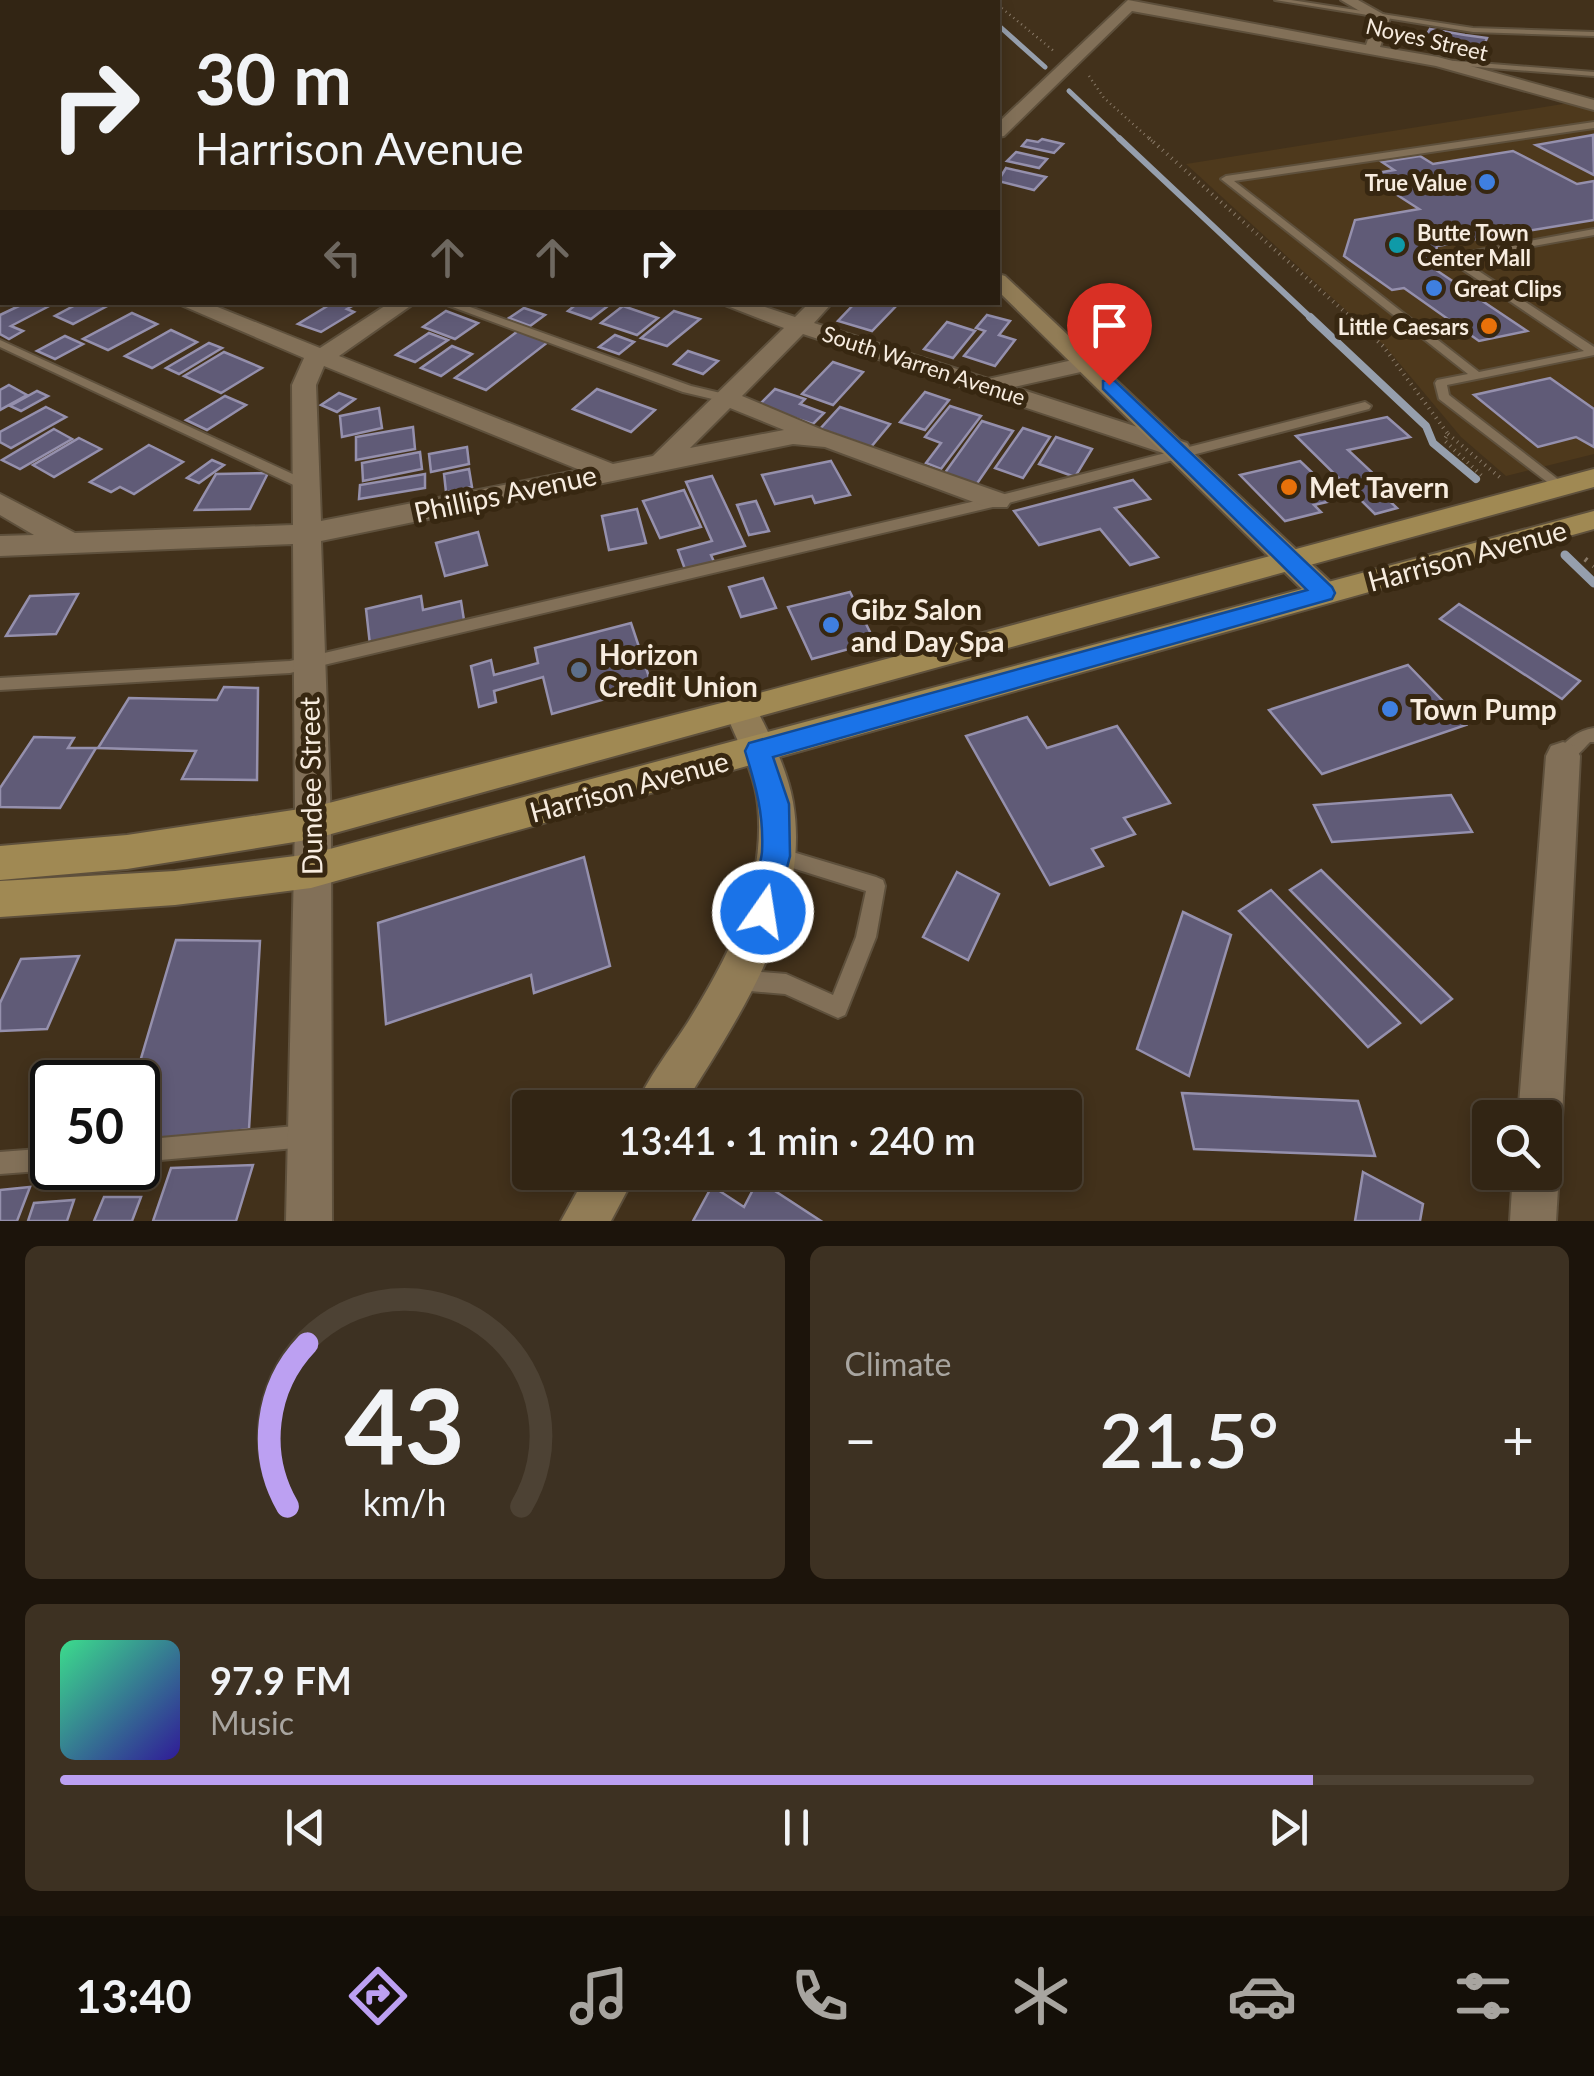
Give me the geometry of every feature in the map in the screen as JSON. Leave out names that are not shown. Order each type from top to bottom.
[{"type":"main road","name":"Harrison Avenue","points":[[0,862],[127,852],[313,823],[742,711],[1594,478]]},
{"type":"main road","name":"Harrison Avenue","points":[[0,899],[175,888],[310,871],[1594,520]]},
{"type":"street","points":[[1348,0],[1383,18],[1372,48]]},
{"type":"street","points":[[1000,128],[1133,3]]},
{"type":"street","name":"Noyes Street","points":[[1133,3],[1438,62],[1594,105]]},
{"type":"street","points":[[1000,282],[1324,593]]},
{"type":"street","points":[[192,305],[609,472]]},
{"type":"street","points":[[321,356],[401,305]]},
{"type":"street","name":"South Warren Avenue","points":[[737,305],[1181,452]]},
{"type":"street","points":[[663,461],[820,305]]},
{"type":"street","name":"Dundee Street","points":[[308,1221],[313,823],[304,385],[307,372],[321,356]]},
{"type":"street","points":[[988,386],[1086,364]]},
{"type":"street","points":[[726,398],[829,439]]},
{"type":"street","name":"Phillips Avenue","points":[[0,546],[306,534],[779,437],[829,439],[998,501]]},
{"type":"street","points":[[0,504],[70,544]]},
{"type":"street","points":[[668,1090],[735,979],[763,912],[776,856],[776,804],[742,711]]},
{"type":"street","points":[[1542,1100],[1579,746]]},
{"type":"street","points":[[584,1221],[604,1190]]},
{"type":"street","points":[[1533,1221],[1535,1190]]},
{"type":"lane","points":[[1278,0],[1473,30],[1594,34]]},
{"type":"lane","points":[[1438,62],[1594,74]]},
{"type":"lane","points":[[1475,374],[1226,179],[1594,125]]},
{"type":"lane","points":[[1559,487],[1443,396],[1441,382],[1594,352],[1463,265],[1462,256],[1594,232]]},
{"type":"lane","points":[[452,305],[687,389],[726,398]]},
{"type":"lane","points":[[0,343],[305,485]]},
{"type":"lane","points":[[0,684],[243,672],[308,663],[998,501],[1365,406]]},
{"type":"lane","points":[[735,979],[786,984],[838,1008],[866,936],[876,886],[776,856]]},
{"type":"lane","points":[[160,1149],[310,1136]]},
{"type":"lane","points":[[0,1163],[30,1160]]},
{"type":"path","points":[[1000,6],[1088,75],[1104,98],[1383,346],[1411,382],[1422,405],[1448,434],[1504,480]]},
{"type":"path","points":[[1448,434],[1444,440],[1483,477]]},
{"type":"path","points":[[1585,559],[1594,566]]},
{"type":"shaded area","points":[[1594,99],[1594,454],[1506,476],[1461,437],[1385,346],[1186,164]]},
{"type":"building","points":[[1430,29],[1487,38],[1482,49],[1426,36]]},
{"type":"building","name":"Butte Town Center Mall","points":[[1593,135],[1594,175],[1536,145]]},
{"type":"building","points":[[1027,140],[1063,144],[1054,153],[1022,146]]},
{"type":"building","name":"Butte Town Center Mall","points":[[1513,151],[1577,184],[1594,181],[1594,220],[1437,246],[1433,268],[1527,331],[1479,341],[1404,288],[1392,290],[1344,256],[1355,220],[1419,209],[1366,175],[1394,170],[1382,162],[1420,156],[1433,164]]},
{"type":"building","points":[[1016,152],[1047,159],[1039,168],[1007,161]]},
{"type":"building","points":[[1006,168],[1046,177],[1034,190],[1000,182]]},
{"type":"building","points":[[21,305],[51,305],[11,326],[23,331],[9,339],[0,334],[0,315]]},
{"type":"building","points":[[75,305],[109,305],[73,324],[55,316]]},
{"type":"building","points":[[329,305],[354,305],[347,309],[354,312],[321,332],[298,324]]},
{"type":"building","points":[[575,305],[609,305],[591,319],[568,311]]},
{"type":"building","points":[[853,305],[897,305],[872,331],[838,321]]},
{"type":"building","points":[[623,306],[658,318],[637,335],[601,323]]},
{"type":"building","points":[[524,308],[545,315],[530,326],[509,318]]},
{"type":"building","points":[[446,311],[478,323],[455,339],[423,327]]},
{"type":"building","points":[[674,311],[700,319],[667,346],[641,338]]},
{"type":"building","points":[[132,313],[157,324],[108,350],[83,339]]},
{"type":"building","points":[[987,315],[1010,321],[999,335],[1015,340],[995,366],[964,356],[985,331],[976,328]]},
{"type":"building","points":[[947,322],[975,331],[953,358],[924,349]]},
{"type":"building","points":[[171,330],[197,342],[152,368],[125,356]]},
{"type":"building","points":[[518,331],[548,342],[486,390],[455,378]]},
{"type":"building","points":[[429,333],[448,340],[415,362],[396,355]]},
{"type":"building","points":[[615,335],[634,342],[619,354],[599,347]]},
{"type":"building","points":[[65,336],[83,344],[55,359],[37,351]]},
{"type":"building","points":[[209,343],[222,348],[179,374],[166,368]]},
{"type":"building","points":[[452,346],[472,354],[441,376],[421,368]]},
{"type":"building","points":[[688,351],[718,361],[703,374],[674,364]]},
{"type":"building","points":[[224,352],[262,368],[221,393],[184,376]]},
{"type":"building","points":[[833,362],[863,372],[833,405],[802,394]]},
{"type":"building","points":[[1550,378],[1594,409],[1594,447],[1576,437],[1538,447],[1474,395]]},
{"type":"building","points":[[9,385],[27,395],[0,410],[0,390]]},
{"type":"building","points":[[597,389],[655,410],[631,432],[573,409]]},
{"type":"building","points":[[775,389],[805,399],[800,404],[824,413],[813,424],[758,406]]},
{"type":"building","points":[[37,391],[48,396],[21,411],[10,406]]},
{"type":"building","points":[[925,392],[949,400],[925,430],[900,422]]},
{"type":"building","points":[[339,393],[355,399],[337,412],[321,405]]},
{"type":"building","points":[[225,396],[246,405],[207,430],[186,420]]},
{"type":"building","points":[[950,406],[981,416],[941,469],[926,463],[941,443],[925,437]]},
{"type":"building","points":[[46,407],[66,417],[11,448],[0,442],[0,432]]},
{"type":"building","points":[[840,407],[890,424],[871,447],[820,429]]},
{"type":"building","points":[[379,408],[382,428],[342,437],[340,416]]},
{"type":"building","points":[[1387,417],[1410,437],[1348,450],[1379,479],[1369,481],[1397,508],[1375,514],[1296,436]]},
{"type":"building","points":[[982,421],[1013,431],[976,485],[944,474]]},
{"type":"building","points":[[413,427],[415,449],[356,460],[356,437]]},
{"type":"building","points":[[1023,428],[1050,437],[1023,478],[995,468]]},
{"type":"building","points":[[54,429],[72,439],[20,469],[2,460]]},
{"type":"building","points":[[1056,437],[1092,449],[1075,477],[1039,464]]},
{"type":"building","points":[[79,438],[101,449],[54,477],[33,465]]},
{"type":"building","points":[[149,445],[183,462],[134,494],[120,487],[111,492],[90,482]]},
{"type":"building","points":[[467,447],[469,464],[431,472],[429,454]]},
{"type":"building","points":[[420,452],[422,469],[363,481],[362,463]]},
{"type":"building","points":[[212,460],[224,465],[199,483],[187,478]]},
{"type":"building","points":[[831,461],[850,495],[815,503],[812,496],[775,504],[762,475]]},
{"type":"building","name":"Met Tavern","points":[[1300,461],[1340,499],[1314,505],[1321,512],[1285,521],[1240,475]]},
{"type":"building","points":[[469,469],[472,487],[446,492],[444,474]]},
{"type":"building","points":[[268,473],[250,509],[195,510],[216,474]]},
{"type":"building","points":[[425,474],[425,488],[359,499],[360,485]]},
{"type":"building","points":[[712,476],[745,546],[711,555],[715,564],[686,572],[678,550],[712,541],[686,482]]},
{"type":"building","points":[[1133,480],[1150,499],[1115,508],[1158,557],[1130,565],[1100,529],[1039,545],[1014,511]]},
{"type":"building","points":[[684,490],[701,527],[660,538],[643,501]]},
{"type":"building","points":[[756,501],[769,531],[749,535],[737,505]]},
{"type":"building","points":[[637,509],[646,543],[609,550],[602,516]]},
{"type":"building","points":[[478,532],[487,565],[445,576],[436,543]]},
{"type":"building","points":[[763,578],[776,608],[741,617],[729,587]]},
{"type":"building","name":"Gibz Salon and Day Spa","points":[[850,592],[875,642],[812,659],[788,607]]},
{"type":"building","points":[[78,594],[56,634],[6,636],[30,596]]},
{"type":"building","points":[[421,596],[423,610],[461,601],[464,620],[370,645],[366,609]]},
{"type":"building","points":[[1459,604],[1580,681],[1562,699],[1440,619]]},
{"type":"building","name":"Horizon Credit Union","points":[[631,623],[652,686],[552,714],[543,677],[494,691],[496,702],[479,707],[471,666],[491,660],[494,675],[538,663],[535,648]]},
{"type":"building","points":[[1408,665],[1466,725],[1322,774],[1269,710]]},
{"type":"building","points":[[224,687],[258,688],[257,780],[182,779],[196,751],[98,748],[129,698],[217,700]]},
{"type":"building","points":[[1027,717],[1047,748],[1117,726],[1170,803],[1124,818],[1135,834],[1092,849],[1103,866],[1050,885],[966,736]]},
{"type":"building","points":[[34,737],[74,738],[68,748],[96,748],[60,808],[0,807],[0,788]]},
{"type":"building","points":[[1451,795],[1472,832],[1332,842],[1314,805]]},
{"type":"building","points":[[584,857],[610,966],[534,993],[531,975],[386,1024],[378,923]]},
{"type":"building","points":[[1321,870],[1452,999],[1421,1023],[1290,890]]},
{"type":"building","points":[[957,872],[999,894],[968,960],[923,937]]},
{"type":"building","points":[[1271,890],[1400,1023],[1368,1047],[1239,911]]},
{"type":"building","points":[[1183,912],[1231,935],[1189,1076],[1137,1049]]},
{"type":"building","points":[[176,940],[260,941],[249,1129],[160,1141],[160,1060],[141,1060]]},
{"type":"building","points":[[79,956],[47,1029],[0,1031],[0,1003],[21,959]]},
{"type":"building","points":[[1182,1093],[1358,1101],[1375,1156],[1194,1149]]},
{"type":"building","points":[[253,1165],[236,1221],[153,1221],[171,1168]]},
{"type":"building","points":[[1363,1172],[1423,1204],[1420,1221],[1355,1221]]},
{"type":"building","points":[[30,1187],[17,1221],[0,1221],[0,1190]]},
{"type":"building","points":[[710,1190],[718,1190],[744,1207],[753,1190],[773,1190],[821,1221],[693,1221]]},
{"type":"building","points":[[104,1197],[141,1197],[132,1221],[94,1221]]},
{"type":"building","points":[[74,1200],[67,1221],[28,1221],[34,1203]]},
{"type":"waterway","points":[[1000,27],[1045,67]]},
{"type":"waterway","points":[[1069,91],[1122,141]]},
{"type":"waterway","points":[[1119,138],[1313,320]]},
{"type":"waterway","points":[[1310,317],[1426,426],[1433,443],[1476,479]]},
{"type":"waterway","points":[[1565,555],[1594,583]]},
{"type":"place","name":"True Value","points":[[1487,182]]},
{"type":"place","name":"Butte Town Center Mall","points":[[1397,245]]},
{"type":"place","name":"Great Clips","points":[[1434,288]]},
{"type":"place","name":"Little Caesars","points":[[1489,326]]},
{"type":"place","name":"Met Tavern","points":[[1289,487]]},
{"type":"place","name":"Gibz Salon and Day Spa","points":[[831,625]]},
{"type":"place","name":"Horizon Credit Union","points":[[579,670]]},
{"type":"place","name":"Town Pump","points":[[1390,709]]},
{"type":"route","points":[[763,912],[776,856],[776,804],[758,751],[1324,593],[1109,385]]}]
